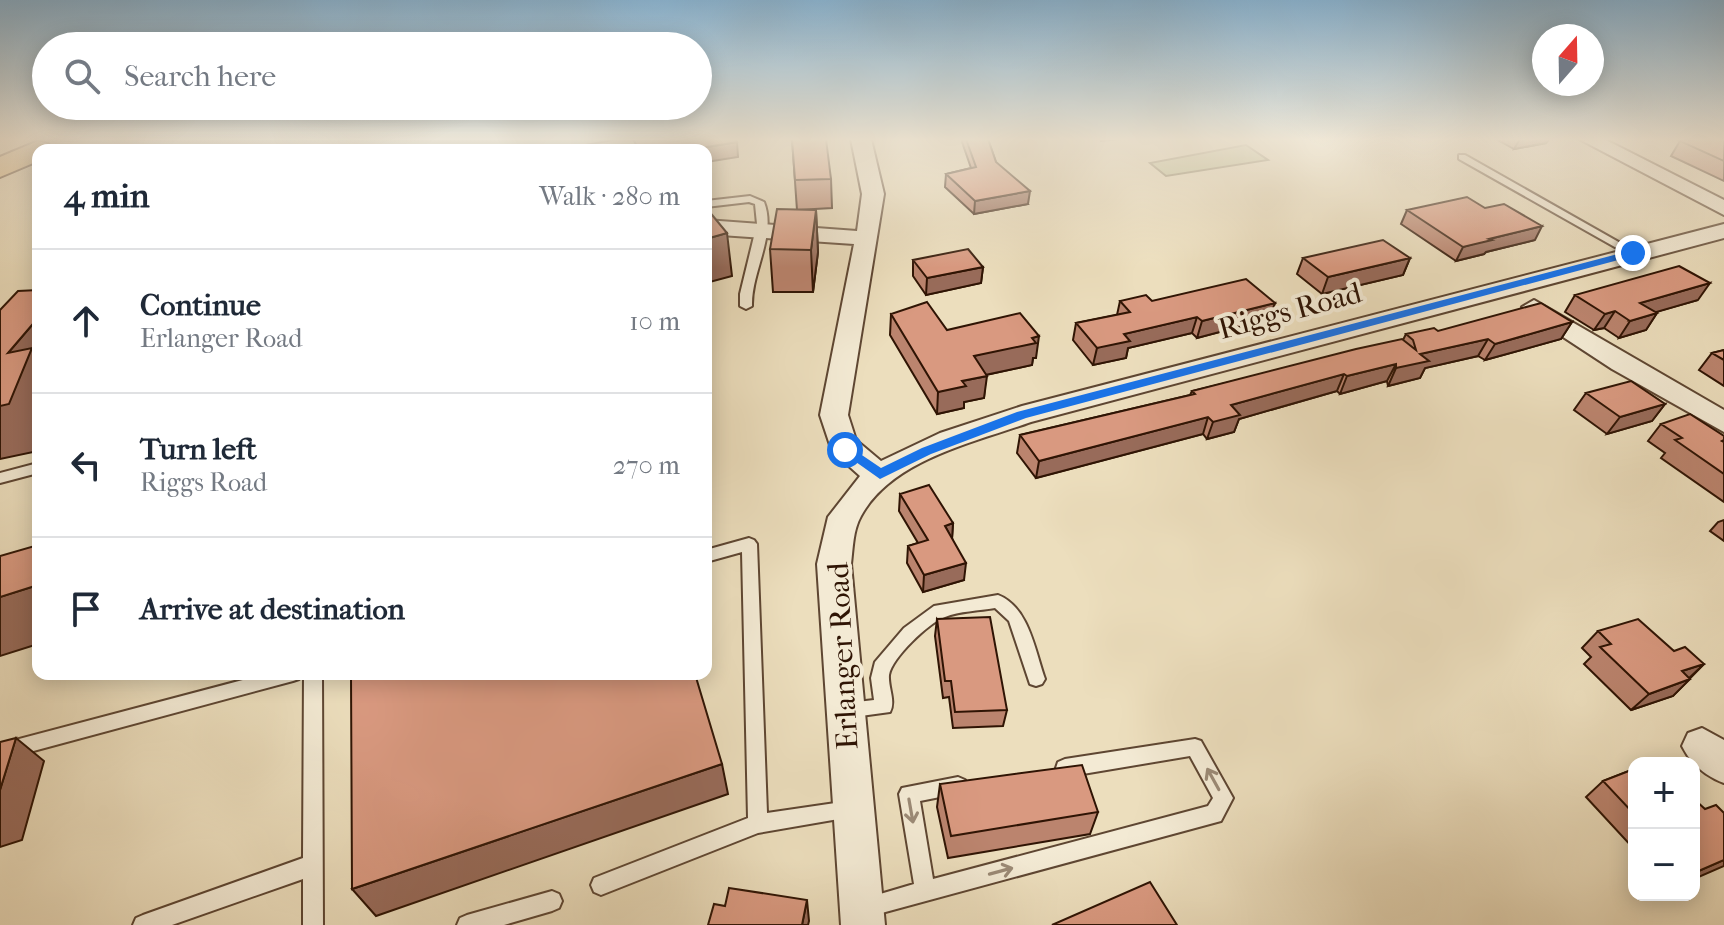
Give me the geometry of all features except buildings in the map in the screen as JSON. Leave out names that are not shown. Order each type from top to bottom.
[{"type":"street","points":[[870,182],[873,194],[868,231],[834,415],[837,438],[845,450],[880,474]]},
{"type":"street","points":[[1673,182],[1724,208]]},
{"type":"street","points":[[712,227],[761,229],[775,233],[868,231]]},
{"type":"street","name":"Riggs Road","points":[[880,474],[926,451],[1022,415],[1724,231]]},
{"type":"street","points":[[1506,288],[1621,363],[1724,422]]},
{"type":"street","name":"Erlanger Road","points":[[862,917],[834,564],[846,512],[860,492],[880,474]]},
{"type":"lane","points":[[1507,182],[1633,253]]},
{"type":"lane","points":[[712,203],[750,199],[759,202],[765,212],[754,269],[743,291],[746,306]]},
{"type":"lane","points":[[0,478],[32,470]]},
{"type":"lane","points":[[712,554],[749,544],[758,824]]},
{"type":"lane","points":[[846,710],[884,707],[880,678],[884,662],[910,633],[940,611],[998,601],[1016,618],[1036,679]]},
{"type":"lane","points":[[0,752],[270,680]]},
{"type":"lane","points":[[313,680],[313,925]]},
{"type":"lane","points":[[862,917],[925,891],[1214,814],[1223,798],[1195,747],[1044,772]]},
{"type":"lane","points":[[925,891],[909,794],[984,782]]},
{"type":"lane","points":[[601,885],[758,824],[853,809]]},
{"type":"lane","points":[[143,925],[189,917],[313,865]]},
{"type":"lane","points":[[467,925],[552,901]]},
{"type":"route","points":[[845,450],[880,474],[926,451],[1022,415],[1633,253]]}]
